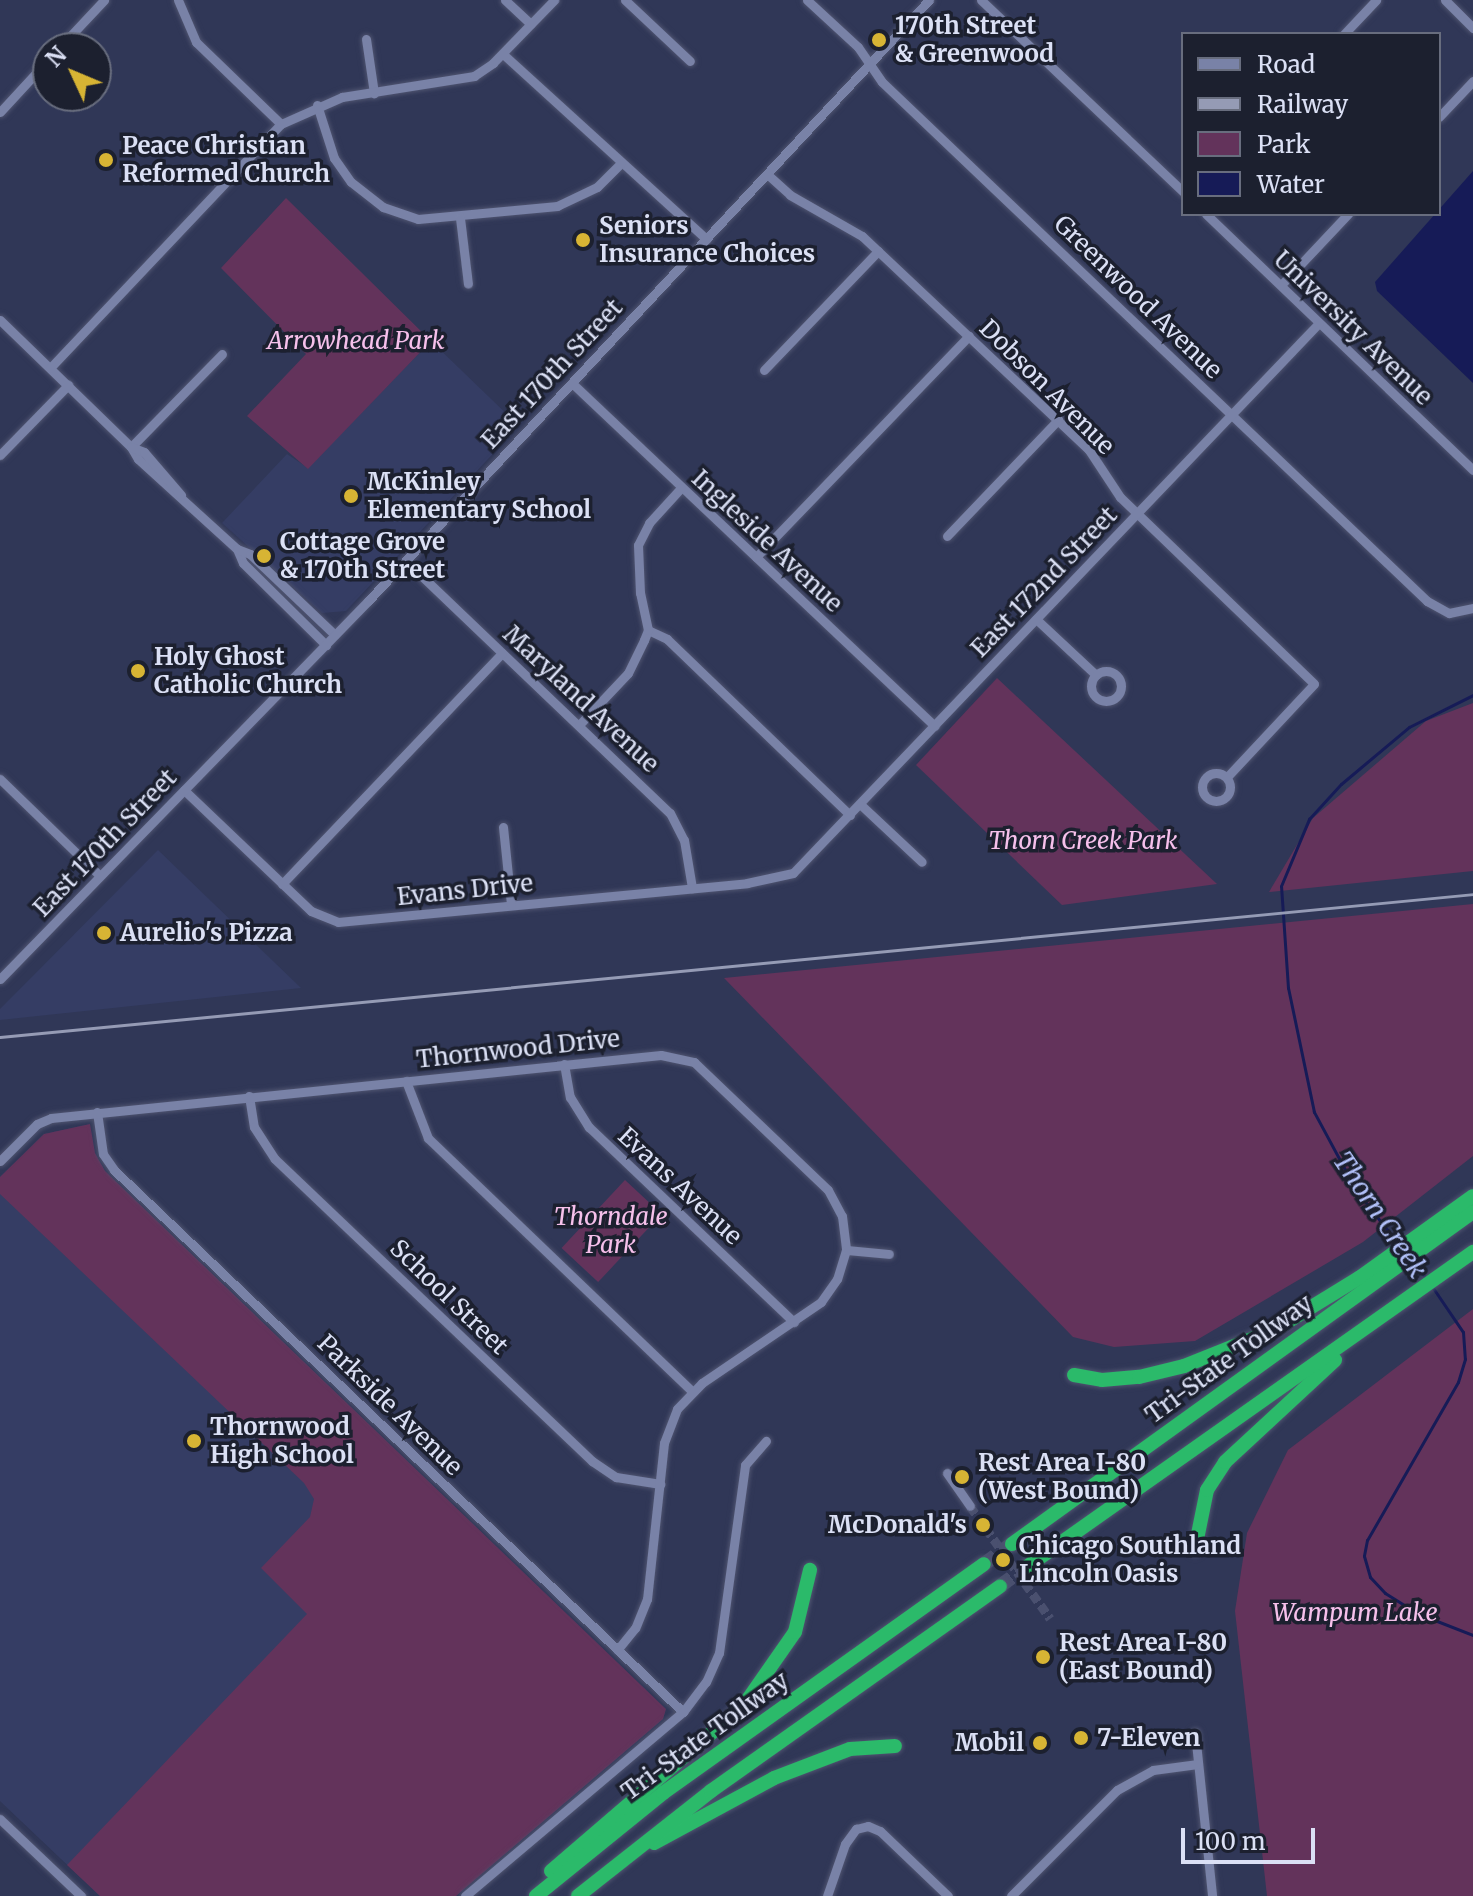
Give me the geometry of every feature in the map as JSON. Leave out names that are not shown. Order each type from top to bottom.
[{"type":"highway","points":[[1074,1375],[1114,1379],[1184,1366],[1274,1330],[1363,1283],[1443,1225],[1473,1196]]},
{"type":"highway","points":[[1443,1225],[1473,1212]]},
{"type":"highway","points":[[1028,1566],[1470,1254]]},
{"type":"highway","name":"Tri-State Tollway","points":[[1012,1544],[1363,1283]]},
{"type":"highway","points":[[1195,1549],[1207,1490],[1225,1462],[1369,1328]]},
{"type":"highway","name":"Tri-State Tollway","points":[[534,1896],[663,1793],[984,1564]]},
{"type":"highway","points":[[534,1896],[610,1818],[744,1705],[795,1632],[807,1600],[810,1570]]},
{"type":"highway","name":"Tri-State Tollway","points":[[578,1896],[618,1862],[1000,1586]]},
{"type":"highway","points":[[618,1862],[774,1778],[850,1749],[895,1746]]},
{"type":"street","points":[[74,32],[104,0]]},
{"type":"street","points":[[178,0],[196,42],[281,124]]},
{"type":"street","points":[[505,0],[531,24]]},
{"type":"street","points":[[50,368],[281,124],[317,105],[465,79],[503,54],[554,0]]},
{"type":"street","points":[[625,0],[690,61]]},
{"type":"street","name":"Greenwood Avenue","points":[[807,0],[869,64],[1427,601],[1449,613],[1473,608]]},
{"type":"street","name":"East 170th Street","points":[[0,979],[406,561],[929,0]]},
{"type":"street","points":[[981,0],[1181,190]]},
{"type":"street","points":[[1346,32],[1376,0]]},
{"type":"street","points":[[1445,0],[1473,28]]},
{"type":"street","points":[[366,39],[374,93]]},
{"type":"street","points":[[503,54],[706,239]]},
{"type":"street","points":[[0,112],[32,77]]},
{"type":"street","points":[[1441,115],[1473,81]]},
{"type":"street","points":[[317,105],[334,158],[363,194],[409,217],[460,218],[565,203],[597,187],[621,163]]},
{"type":"street","name":"Dobson Avenue","points":[[767,174],[790,195],[855,231],[878,251],[1058,420],[1097,459],[1137,513],[1314,684],[1227,777]]},
{"type":"street","name":"University Avenue","points":[[1208,216],[1473,470]]},
{"type":"street","points":[[1281,285],[1346,216]]},
{"type":"street","points":[[460,218],[468,284]]},
{"type":"street","points":[[764,370],[878,251]]},
{"type":"street","points":[[0,320],[131,447],[144,452],[181,495],[237,549],[243,563],[326,645]]},
{"type":"street","name":"East 172nd Street","points":[[799,869],[1319,323]]},
{"type":"street","points":[[756,557],[969,336]]},
{"type":"street","points":[[131,447],[222,354]]},
{"type":"street","name":"Ingleside Avenue","points":[[572,383],[935,726]]},
{"type":"street","points":[[0,455],[68,385]]},
{"type":"street","points":[[947,536],[1058,420]]},
{"type":"street","points":[[579,725],[628,673],[648,630],[640,593],[638,545],[649,523],[681,488]]},
{"type":"street","points":[[237,549],[250,554],[335,635]]},
{"type":"street","name":"Maryland Avenue","points":[[406,561],[676,822],[692,888]]},
{"type":"street","points":[[1036,619],[1096,675]]},
{"type":"street","points":[[648,630],[667,639],[850,815]]},
{"type":"street","points":[[282,884],[502,653]]},
{"type":"street","points":[[0,779],[100,876]]},
{"type":"street","name":"Evans Drive","points":[[184,790],[317,915],[338,922],[692,888],[774,878],[799,869]]},
{"type":"street","points":[[861,805],[922,862]]},
{"type":"street","points":[[503,827],[511,905]]},
{"type":"street","name":"Thornwood Drive","points":[[0,1161],[43,1120],[249,1096],[669,1055],[694,1062],[828,1190],[842,1216],[846,1250]]},
{"type":"street","name":"Evans Avenue","points":[[564,1064],[570,1097],[589,1127],[794,1322]]},
{"type":"street","points":[[406,1081],[428,1138],[692,1391]]},
{"type":"street","name":"School Street","points":[[249,1096],[254,1127],[275,1159],[592,1461],[616,1477],[660,1484]]},
{"type":"street","name":"Parkside Avenue","points":[[97,1112],[103,1154],[114,1170],[683,1712]]},
{"type":"street","points":[[617,1650],[635,1628],[647,1599],[668,1429],[692,1391],[794,1322],[833,1288],[846,1250],[889,1254]]},
{"type":"street","points":[[465,1896],[683,1712],[719,1653],[745,1465],[766,1441]]},
{"type":"street","points":[[947,1473],[970,1506]]},
{"type":"street","points":[[1195,1733],[1212,1896]]},
{"type":"street","points":[[1011,1896],[1117,1790],[1153,1770],[1198,1764]]},
{"type":"street","points":[[0,1819],[81,1896]]},
{"type":"street","points":[[827,1896],[850,1835],[862,1826],[880,1831],[948,1896]]},
{"type":"shaded area","name":"McKinley Elementary School","points":[[431,341],[519,426],[346,611],[322,613],[222,523],[287,454],[308,468]]},
{"type":"shaded area","points":[[158,850],[301,988],[0,1020],[0,1009]]},
{"type":"shaded area","name":"Thornwood High School","points":[[90,1124],[95,1153],[105,1171],[666,1709],[663,1719],[456,1896],[100,1896],[0,1801],[0,1177],[44,1134]]},
{"type":"green space","name":"Arrowhead Park","points":[[286,198],[431,341],[308,469],[247,416],[306,354],[221,268]]},
{"type":"green space","name":"Thorn Creek Park","points":[[997,678],[1217,884],[1062,905],[916,765]]},
{"type":"green space","points":[[1473,703],[1473,871],[1269,892],[1313,818],[1426,721]]},
{"type":"green space","points":[[1473,904],[1473,1156],[1363,1242],[1195,1341],[1114,1347],[1073,1337],[724,978]]},
{"type":"green space","points":[[90,1124],[95,1153],[105,1171],[666,1709],[663,1719],[456,1896],[100,1896],[67,1865],[307,1614],[261,1568],[310,1517],[314,1499],[304,1483],[0,1194],[0,1177],[44,1134]]},
{"type":"green space","name":"Thorndale Park","points":[[625,1180],[662,1214],[598,1282],[562,1248]]},
{"type":"green space","name":"Wampum Lake","points":[[1473,1309],[1473,1896],[1267,1896],[1235,1611],[1247,1533],[1288,1450]]},
{"type":"water","points":[[1473,171],[1473,383],[1377,291],[1375,282],[1433,216],[1441,216],[1441,207]]},
{"type":"waterway","name":"Thorn Creek","points":[[1399,1245],[1356,1190],[1314,1112],[1288,988],[1281,886],[1309,819],[1341,784],[1409,727],[1473,695]]},
{"type":"waterway","name":"Thorn Creek","points":[[1411,1260],[1427,1279]]},
{"type":"waterway","name":"Thorn Creek","points":[[1431,1285],[1463,1332],[1465,1359],[1458,1382],[1367,1540],[1364,1556],[1370,1577],[1385,1593],[1419,1614],[1473,1635]]},
{"type":"tunnel","points":[[970,1506],[1050,1618]]},
{"type":"tunnel","points":[[984,1564],[1012,1544]]},
{"type":"tunnel","points":[[1000,1586],[1028,1566]]},
{"type":"railway","points":[[0,1037],[1473,894]]},
{"type":"place","name":"170th Street & Greenwood","points":[[879,40]]},
{"type":"place","name":"Peace Christian Reformed Church","points":[[106,160]]},
{"type":"place","name":"Seniors Insurance Choices","points":[[583,240]]},
{"type":"place","name":"McKinley Elementary School","points":[[351,496]]},
{"type":"place","name":"Cottage Grove & 170th Street","points":[[264,556]]},
{"type":"place","name":"Holy Ghost Catholic Church","points":[[138,671]]},
{"type":"place","name":"Aurelio's Pizza","points":[[104,933]]},
{"type":"place","name":"Thornwood High School","points":[[194,1441]]},
{"type":"place","name":"Rest Area I-80 (West Bound)","points":[[962,1477]]},
{"type":"place","name":"McDonald's","points":[[983,1525]]},
{"type":"place","name":"Chicago Southland Lincoln Oasis","points":[[1003,1560]]},
{"type":"place","name":"Rest Area I-80 (East Bound)","points":[[1043,1657]]},
{"type":"place","name":"7-Eleven","points":[[1081,1738]]},
{"type":"place","name":"Mobil","points":[[1040,1743]]}]
